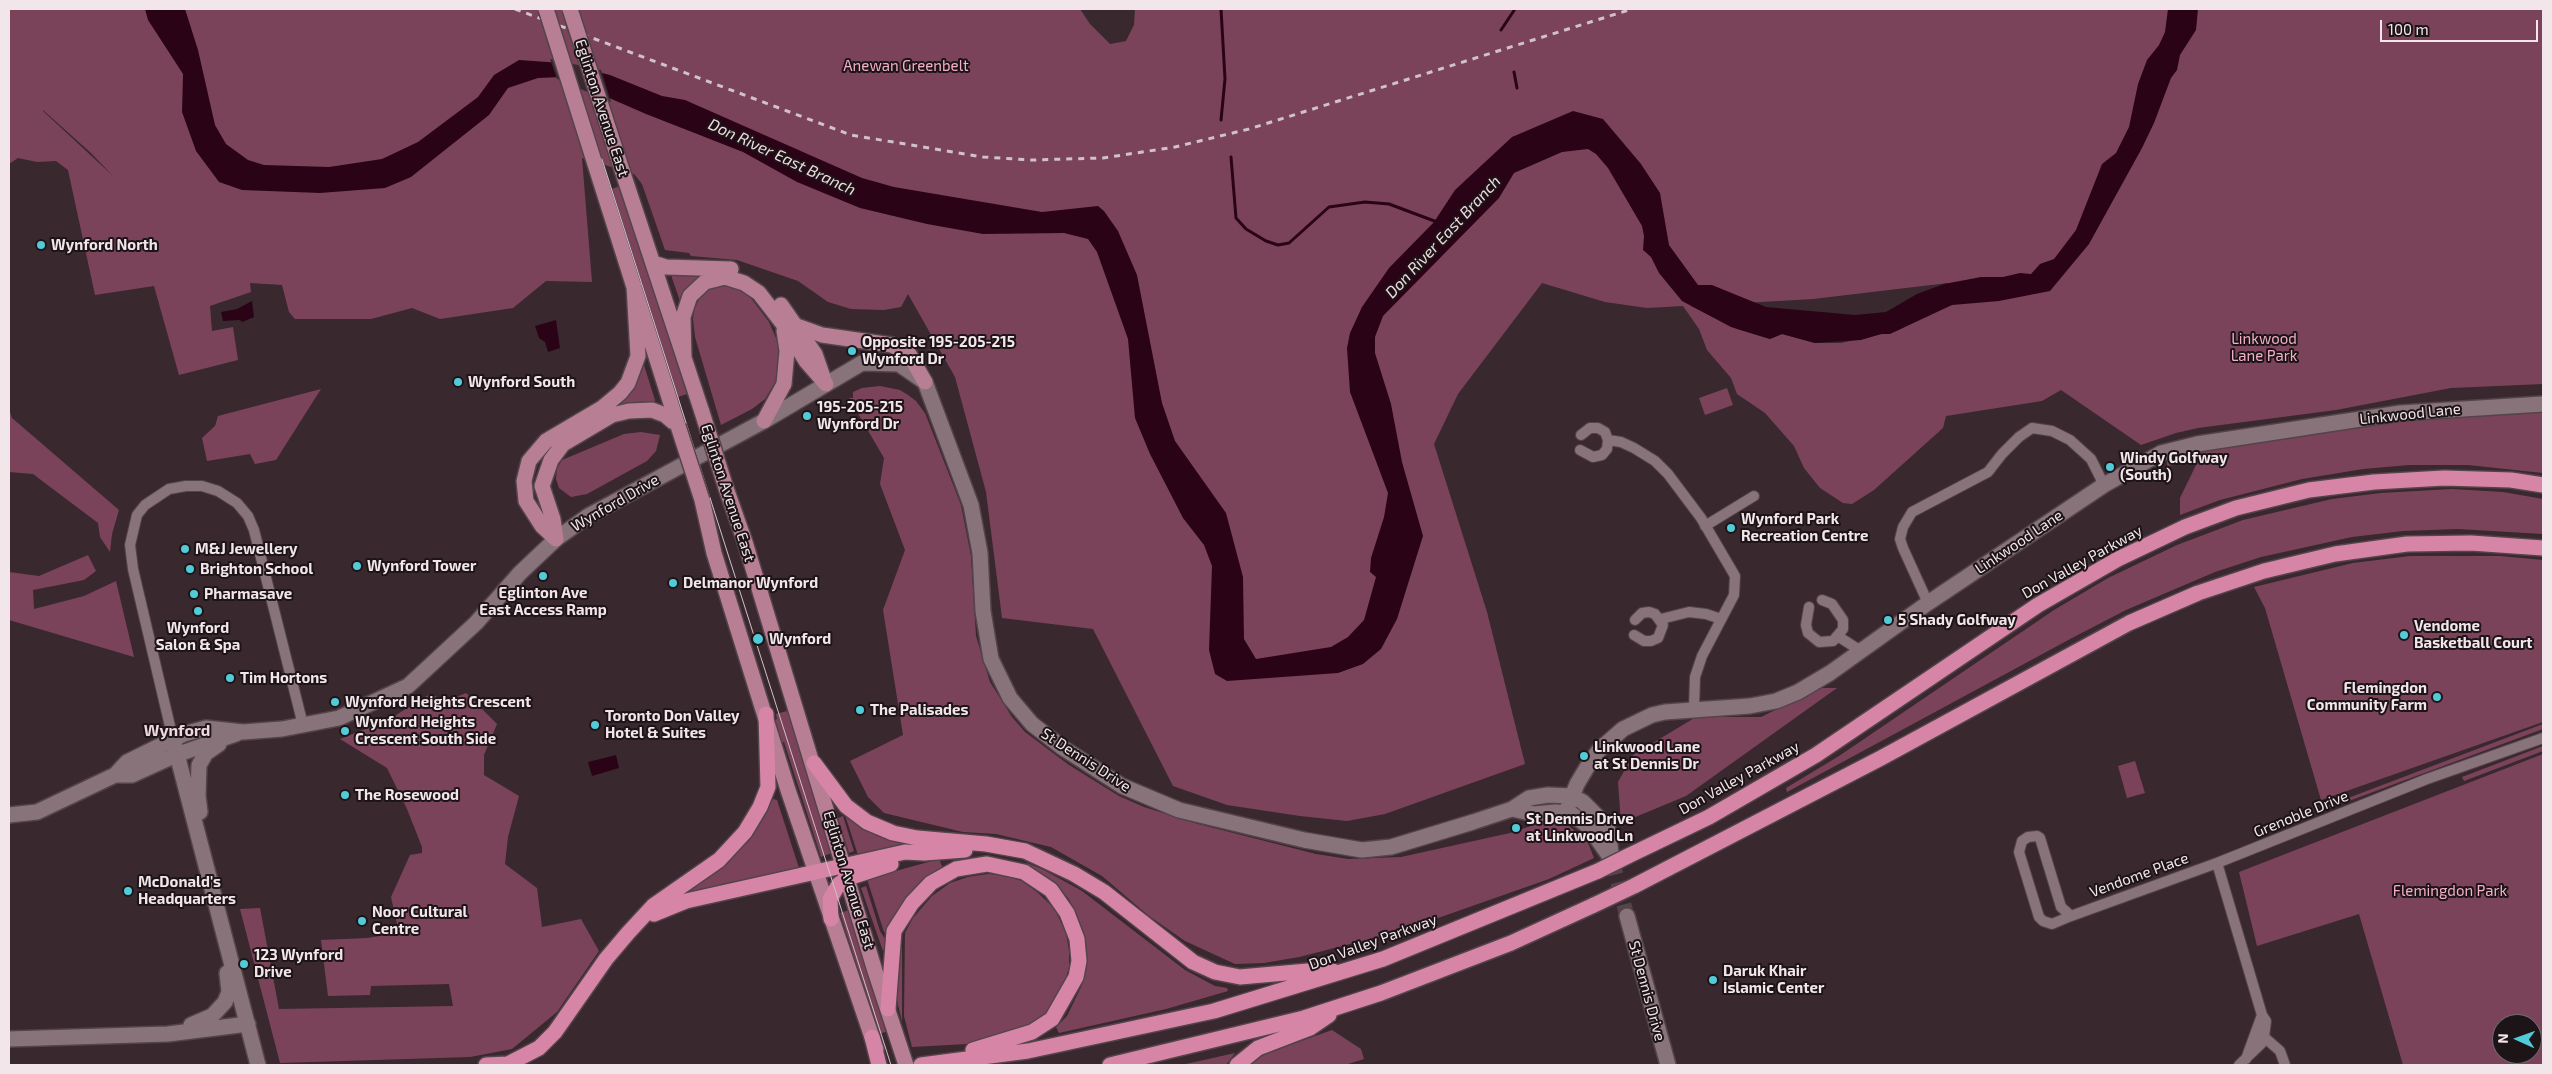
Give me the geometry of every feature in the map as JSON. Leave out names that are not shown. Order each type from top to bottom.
[{"type":"highway","name":"Don Valley Parkway","points":[[920,1065],[1028,1051],[1214,1011],[1344,972],[1464,927],[1598,871],[1709,817],[1816,754],[2038,605],[2118,559],[2184,527],[2236,508],[2309,490],[2374,482],[2444,478],[2511,480],[2543,485]]},
{"type":"highway","points":[[1110,1065],[1304,1018],[1381,993],[1511,943],[1634,886],[1881,758],[2129,623],[2198,593],[2264,570],[2335,554],[2407,544],[2471,543],[2543,548]]},
{"type":"highway","points":[[486,1065],[508,1064],[539,1048],[555,1032],[606,959],[628,933],[654,906],[719,860],[745,832],[760,807],[768,787],[766,714]]},
{"type":"highway","points":[[814,763],[846,806],[867,822],[892,833],[917,838],[986,844],[1025,851],[1074,874],[1104,892],[1193,962],[1215,972],[1240,976],[1308,970],[1344,972]]},
{"type":"highway","points":[[628,933],[657,912],[686,901],[815,872],[846,872],[905,852],[924,853],[971,849],[1043,859]]},
{"type":"highway","points":[[888,1009],[894,931],[912,903],[931,883],[956,869],[986,864],[1024,872],[1051,890],[1067,913],[1077,939],[1079,961],[1076,977],[1052,1019],[1032,1032],[920,1065]]},
{"type":"highway","points":[[832,919],[830,899],[846,872]]},
{"type":"highway","points":[[1237,1065],[1258,1048],[1310,1028],[1341,1006]]},
{"type":"highway","points":[[872,1037],[880,1065]]},
{"type":"main road","name":"Eglinton Avenue East","points":[[546,9],[702,500],[714,553],[815,872],[872,1037]]},
{"type":"main road","name":"Eglinton Avenue East","points":[[570,9],[702,412],[814,763],[906,1065]]},
{"type":"main road","points":[[653,263],[666,267],[730,268],[752,276],[767,288],[790,325],[784,384],[764,421]]},
{"type":"main road","points":[[684,358],[684,309],[695,290],[710,280],[725,277],[744,283],[759,293],[790,325],[815,354],[826,384]]},
{"type":"main road","points":[[556,540],[542,526],[526,501],[524,481],[529,461],[546,441],[602,408],[620,393],[628,383],[636,368],[638,356],[634,286]]},
{"type":"main road","points":[[790,325],[822,335],[892,345],[909,354],[925,382]]},
{"type":"main road","points":[[556,540],[553,519],[542,486],[551,460],[563,444],[612,415],[629,411],[652,410],[665,414],[678,426]]},
{"type":"street","points":[[826,384],[862,363],[899,364],[925,382]]},
{"type":"street","name":"St Dennis Drive","points":[[925,382],[971,505],[980,553],[984,620],[991,659],[1010,698],[1043,734],[1122,786],[1179,810],[1304,840],[1362,850],[1390,847],[1512,809],[1529,798],[1548,795],[1572,796],[1583,802],[1608,830],[1612,860],[1588,827],[1573,815],[1556,812],[1534,814],[1512,809]]},
{"type":"street","name":"Wynford Drive","points":[[115,775],[132,775],[176,755],[242,732],[303,725],[339,718],[408,686],[476,623],[520,573],[556,540],[588,516],[764,421],[826,384]]},
{"type":"street","name":"Linkwood Lane","points":[[1565,814],[1572,796],[1599,750],[1623,729],[1652,715],[1694,709],[1745,707],[1781,699],[1820,679],[1928,603],[2104,486],[2147,460],[2188,446],[2400,413],[2543,404]]},
{"type":"street","points":[[1580,450],[1593,457],[1602,455],[1607,448],[1608,440],[1605,432],[1598,428],[1590,428],[1581,435]]},
{"type":"street","points":[[1928,603],[1900,539],[1903,527],[1912,512],[1988,472],[2019,437],[2032,428],[2052,431],[2070,440],[2092,459],[2104,486]]},
{"type":"street","points":[[1608,440],[1631,446],[1655,461],[1678,486],[1735,576],[1734,595],[1702,656],[1695,677],[1694,709]]},
{"type":"street","points":[[258,1065],[210,874],[176,755],[133,569],[130,545],[138,515],[145,505],[169,489],[202,486],[218,491],[237,503],[248,516],[254,530],[303,725]]},
{"type":"street","points":[[1705,526],[1754,496]]},
{"type":"street","points":[[1809,607],[1806,625],[1812,638],[1826,643],[1839,637],[1843,629],[1843,620],[1832,604],[1822,600]]},
{"type":"street","points":[[1634,635],[1644,641],[1658,638],[1663,626],[1660,619],[1648,612],[1642,613],[1635,620]]},
{"type":"street","points":[[1660,619],[1689,612],[1706,614],[1721,619]]},
{"type":"street","points":[[1839,637],[1861,651]]},
{"type":"street","name":"Wynford Drive","points":[[115,775],[127,762],[173,739],[206,728],[242,732]]},
{"type":"street","points":[[210,874],[198,796],[199,765],[206,753],[242,732]]},
{"type":"street","name":"Grenoble Drive","points":[[2218,863],[2427,779],[2543,738]]},
{"type":"street","points":[[9,815],[37,812],[115,775]]},
{"type":"street","name":"Vendome Place","points":[[2071,916],[2061,907],[2040,838],[2037,836],[2022,840],[2019,852],[2039,917],[2043,922],[2052,924],[2218,863]]},
{"type":"street","points":[[2218,863],[2262,1015],[2266,1021],[2264,1037],[2245,1063]]},
{"type":"street","name":"St Dennis Drive","points":[[1627,916],[1668,1065]]},
{"type":"street","points":[[168,1034],[212,1016],[225,1002],[229,992],[221,918]]},
{"type":"street","points":[[2245,1063],[2262,1015]]},
{"type":"street","points":[[9,1039],[168,1034],[248,1027]]},
{"type":"street","points":[[2264,1037],[2280,1051],[2285,1065]]},
{"type":"green space","points":[[9,9],[1080,9],[1090,24],[1110,44],[1126,41],[1134,25],[1135,9],[2543,9],[2543,384],[2451,388],[2336,410],[2198,428],[2141,445],[2061,390],[2042,401],[1946,416],[1943,428],[1874,490],[1852,504],[1843,503],[1820,488],[1804,468],[1794,446],[1765,413],[1737,394],[1731,378],[1707,350],[1699,329],[1683,306],[1647,308],[1605,302],[1542,283],[1458,394],[1434,444],[1487,612],[1525,764],[1385,814],[1347,821],[1227,805],[1173,786],[1093,629],[1002,618],[986,492],[955,377],[908,294],[901,307],[884,310],[851,309],[828,302],[798,281],[737,260],[691,256],[689,253],[665,250],[642,184],[634,174],[582,158],[592,282],[546,281],[513,308],[440,319],[412,308],[371,319],[295,319],[289,312],[282,285],[250,283],[251,292],[210,306],[212,331],[233,327],[238,360],[179,375],[154,286],[95,295],[68,170],[56,161],[37,162],[18,158],[9,164]],"holes":[[[43,111],[91,153],[113,176]],[[1948,283],[1952,305],[1933,312],[1896,331],[1841,343],[1815,343],[1782,334],[1770,339],[1737,329],[1691,306],[1813,299]]]},
{"type":"green space","points":[[620,186],[687,394],[675,398],[609,190]]},
{"type":"green space","points":[[672,272],[716,272],[682,302],[672,278]]},
{"type":"green space","points":[[721,285],[740,288],[750,297],[769,322],[779,345],[781,357],[777,379],[765,399],[752,409],[721,425],[695,337],[693,319],[694,309],[703,292]]},
{"type":"green space","points":[[643,362],[655,400],[654,406],[610,409]]},
{"type":"green space","points":[[880,386],[900,390],[916,401],[925,413],[961,505],[971,556],[976,636],[990,682],[1012,717],[1025,732],[1069,765],[1119,796],[1144,807],[1198,824],[1316,854],[1348,859],[1401,857],[1510,833],[1549,820],[1568,825],[1588,843],[1594,858],[1549,879],[1401,931],[1299,957],[1264,963],[1235,964],[1185,941],[1149,916],[1102,876],[1051,847],[996,834],[963,832],[884,813],[868,797],[850,761],[903,735],[883,610],[905,550],[880,484],[884,458],[849,398],[853,398],[853,392],[862,388]]},
{"type":"green space","points":[[1727,388],[1733,405],[1705,415],[1699,398]]},
{"type":"green space","points":[[321,389],[276,460],[255,464],[250,454],[207,461],[202,438],[215,426],[218,416]]},
{"type":"green space","points":[[9,409],[12,418],[119,510],[112,534],[110,552],[100,537],[98,523],[33,474],[9,472]]},
{"type":"green space","points":[[2543,411],[2543,473],[2468,465],[2409,465],[2363,469],[2302,479],[2220,500],[2180,515],[2180,498],[2198,461],[2167,466],[2167,458],[2200,449],[2437,416]]},
{"type":"green space","points":[[641,432],[660,435],[656,451],[647,461],[587,494],[571,497],[559,488],[556,479],[557,468],[562,460],[624,434]]},
{"type":"green space","points":[[2452,489],[2503,492],[2543,499],[2543,534],[2458,529],[2403,531],[2352,537],[2261,557],[2215,572],[2126,610],[1787,792],[1786,788],[1839,756],[2054,610],[2108,578],[2177,545],[2243,520],[2332,499],[2381,493]]},
{"type":"green space","points":[[88,555],[96,571],[84,580],[33,590],[34,609],[84,596],[116,581],[134,657],[9,620],[9,572],[39,576]]},
{"type":"green space","points":[[2410,556],[2500,556],[2543,560],[2543,722],[2321,800],[2265,608],[2254,587],[2353,563]]},
{"type":"green space","points":[[1820,688],[1837,688],[1686,796],[1621,823],[1618,782],[1633,755],[1696,717],[1761,717]]},
{"type":"green space","points":[[466,693],[497,724],[484,755],[484,775],[519,796],[508,837],[505,864],[537,888],[542,927],[581,919],[599,951],[557,1012],[512,1049],[470,1057],[280,1063],[240,909],[260,908],[279,1009],[453,1006],[449,984],[371,986],[370,995],[328,996],[321,940],[367,938],[399,933],[391,897],[410,855],[422,853],[422,847],[407,809],[387,768],[340,739],[388,720],[430,694],[447,701]]},
{"type":"green space","points":[[787,711],[789,716],[793,715],[798,739],[796,739],[832,853],[821,857],[784,742],[781,743],[773,721],[777,719],[776,714]]},
{"type":"green space","points":[[2543,724],[2543,729],[2330,808],[2327,806]]},
{"type":"green space","points":[[2543,746],[2543,751],[2464,781],[2462,777]]},
{"type":"green space","name":"Flemingdon Park","points":[[2543,754],[2543,1065],[2403,1065],[2359,914],[2257,946],[2239,872]]},
{"type":"green space","points":[[2135,761],[2145,793],[2127,798],[2118,766]]},
{"type":"green space","points":[[773,799],[777,800],[799,868],[715,887],[714,890],[690,895],[687,890],[720,868],[749,841]]},
{"type":"green space","points":[[845,815],[877,836],[906,843],[907,847],[859,858]]},
{"type":"green space","points":[[843,816],[854,851],[849,853],[838,818]]},
{"type":"green space","points":[[939,859],[943,869],[888,933],[884,932],[867,879]]},
{"type":"green space","points":[[1027,863],[1082,891],[1185,970],[1215,986],[1227,988],[1228,991],[1166,1009],[1059,1033],[1056,1027],[1067,1016],[1082,985],[1087,950],[1083,930],[1069,899],[1056,885],[1026,868]]},
{"type":"green space","points":[[988,874],[1003,875],[1022,881],[1054,908],[1066,933],[1069,951],[1069,967],[1065,982],[1049,1011],[1035,1024],[997,1038],[967,1044],[912,1047],[904,1016],[905,933],[913,918],[932,896],[950,883],[968,877]]},
{"type":"green space","points":[[866,886],[880,931],[887,942],[883,951],[861,888]]},
{"type":"green space","points":[[849,910],[888,1031],[879,1034],[840,913]]},
{"type":"green space","points":[[898,945],[902,948],[902,1022],[896,996]]},
{"type":"green space","points":[[1332,1030],[1361,1049],[1364,1059],[1345,1065],[1249,1065],[1265,1054]]},
{"type":"green space","points":[[1235,1053],[1226,1065],[1181,1065],[1204,1060]]},
{"type":"water","name":"Don River East Branch","points":[[145,9],[185,9],[198,50],[215,125],[226,144],[248,160],[264,165],[329,167],[382,159],[418,142],[478,97],[494,75],[519,60],[562,63],[610,75],[662,96],[685,100],[862,178],[894,187],[1042,212],[1098,206],[1104,211],[1118,231],[1137,275],[1162,403],[1175,441],[1226,513],[1243,577],[1244,639],[1256,659],[1331,647],[1348,637],[1364,620],[1376,577],[1370,572],[1371,558],[1384,517],[1388,493],[1350,392],[1347,348],[1350,333],[1362,307],[1389,268],[1434,222],[1455,190],[1512,137],[1573,111],[1603,119],[1641,164],[1660,193],[1669,245],[1698,285],[1712,285],[1766,307],[1855,315],[1886,312],[1917,294],[1944,284],[1981,277],[2003,277],[2020,273],[2031,274],[2040,264],[2054,259],[2076,230],[2102,164],[2116,153],[2129,127],[2138,84],[2147,60],[2159,45],[2165,32],[2168,9],[2198,9],[2196,30],[2180,55],[2177,70],[2171,78],[2154,123],[2142,148],[2089,244],[2050,291],[1999,301],[1952,305],[1890,334],[1881,334],[1861,340],[1815,343],[1782,334],[1770,339],[1731,327],[1682,301],[1659,273],[1651,257],[1643,250],[1644,236],[1642,226],[1608,168],[1596,154],[1588,149],[1562,152],[1514,173],[1499,198],[1383,316],[1375,337],[1375,353],[1391,404],[1402,462],[1423,536],[1397,619],[1381,649],[1363,664],[1338,673],[1227,681],[1215,674],[1209,650],[1212,566],[1204,545],[1183,518],[1150,454],[1135,418],[1128,339],[1097,252],[1088,239],[1064,233],[983,234],[927,224],[860,208],[797,182],[743,152],[646,114],[561,77],[538,78],[508,88],[489,115],[411,177],[385,188],[320,193],[242,190],[219,182],[196,151],[182,112],[183,74],[148,20]]},
{"type":"water","points":[[252,301],[254,317],[242,322],[240,320],[223,321],[221,312],[237,309]]},
{"type":"water","points":[[556,320],[560,348],[548,352],[545,342],[539,338],[535,326]]},
{"type":"water","points":[[616,755],[619,768],[592,776],[588,762]]},
{"type":"pier","points":[[550,59],[601,70],[611,102],[557,79]]},
{"type":"waterway","points":[[1221,9],[1225,79],[1221,120]]},
{"type":"waterway","points":[[1501,30],[1515,9]]},
{"type":"waterway","points":[[1514,72],[1517,88]]},
{"type":"waterway","name":"Don River East Branch","points":[[1231,157],[1236,218],[1246,229],[1266,241],[1278,245],[1289,243],[1329,207],[1365,202],[1389,204],[1437,222]]},
{"type":"tunnel","points":[[1612,860],[1627,916]]},
{"type":"tram line","points":[[554,9],[891,1065]]},
{"type":"railway","points":[[515,9],[851,135],[983,157],[1032,160],[1103,158],[1175,147],[1249,129],[1632,9]]},
{"type":"place","name":"Wynford North","points":[[41,245]]},
{"type":"place","name":"Opposite 195-205-215 Wynford Dr","points":[[852,351]]},
{"type":"place","name":"Wynford South","points":[[458,382]]},
{"type":"place","name":"195-205-215 Wynford Dr","points":[[807,416]]},
{"type":"place","name":"Windy Golfway (South)","points":[[2110,467]]},
{"type":"place","name":"Wynford Park Recreation Centre","points":[[1731,528]]},
{"type":"place","name":"M&J Jewellery","points":[[185,549]]},
{"type":"place","name":"Wynford Tower","points":[[357,566]]},
{"type":"place","name":"Brighton School","points":[[190,569]]},
{"type":"place","name":"Eglinton Ave East Access Ramp","points":[[543,576]]},
{"type":"place","name":"Delmanor Wynford","points":[[673,583]]},
{"type":"place","name":"Pharmasave","points":[[194,594]]},
{"type":"place","name":"Wynford Salon & Spa","points":[[198,611]]},
{"type":"place","name":"5 Shady Golfway","points":[[1888,620]]},
{"type":"place","name":"Vendome Basketball Court","points":[[2404,635]]},
{"type":"place","name":"Wynford","points":[[758,639]]},
{"type":"place","name":"Tim Hortons","points":[[230,678]]},
{"type":"place","name":"Flemingdon Community Farm","points":[[2437,697]]},
{"type":"place","name":"Wynford Heights Crescent","points":[[335,702]]},
{"type":"place","name":"The Palisades","points":[[860,710]]},
{"type":"place","name":"Toronto Don Valley Hotel & Suites","points":[[595,725]]},
{"type":"place","name":"Wynford Heights Crescent South Side","points":[[345,731]]},
{"type":"place","name":"Linkwood Lane at St Dennis Dr","points":[[1584,756]]},
{"type":"place","name":"The Rosewood","points":[[345,795]]},
{"type":"place","name":"St Dennis Drive at Linkwood Ln","points":[[1516,828]]},
{"type":"place","name":"McDonald's Headquarters","points":[[128,891]]},
{"type":"place","name":"Noor Cultural Centre","points":[[362,921]]},
{"type":"place","name":"123 Wynford Drive","points":[[244,964]]},
{"type":"place","name":"Daruk Khair Islamic Center","points":[[1713,980]]},
{"type":"district","name":"Wynford","points":[[177,731]]},
{"type":"park label","name":"Anewan Greenbelt","points":[[906,66]]},
{"type":"park label","name":"Linkwood Lane Park","points":[[2264,348]]}]
